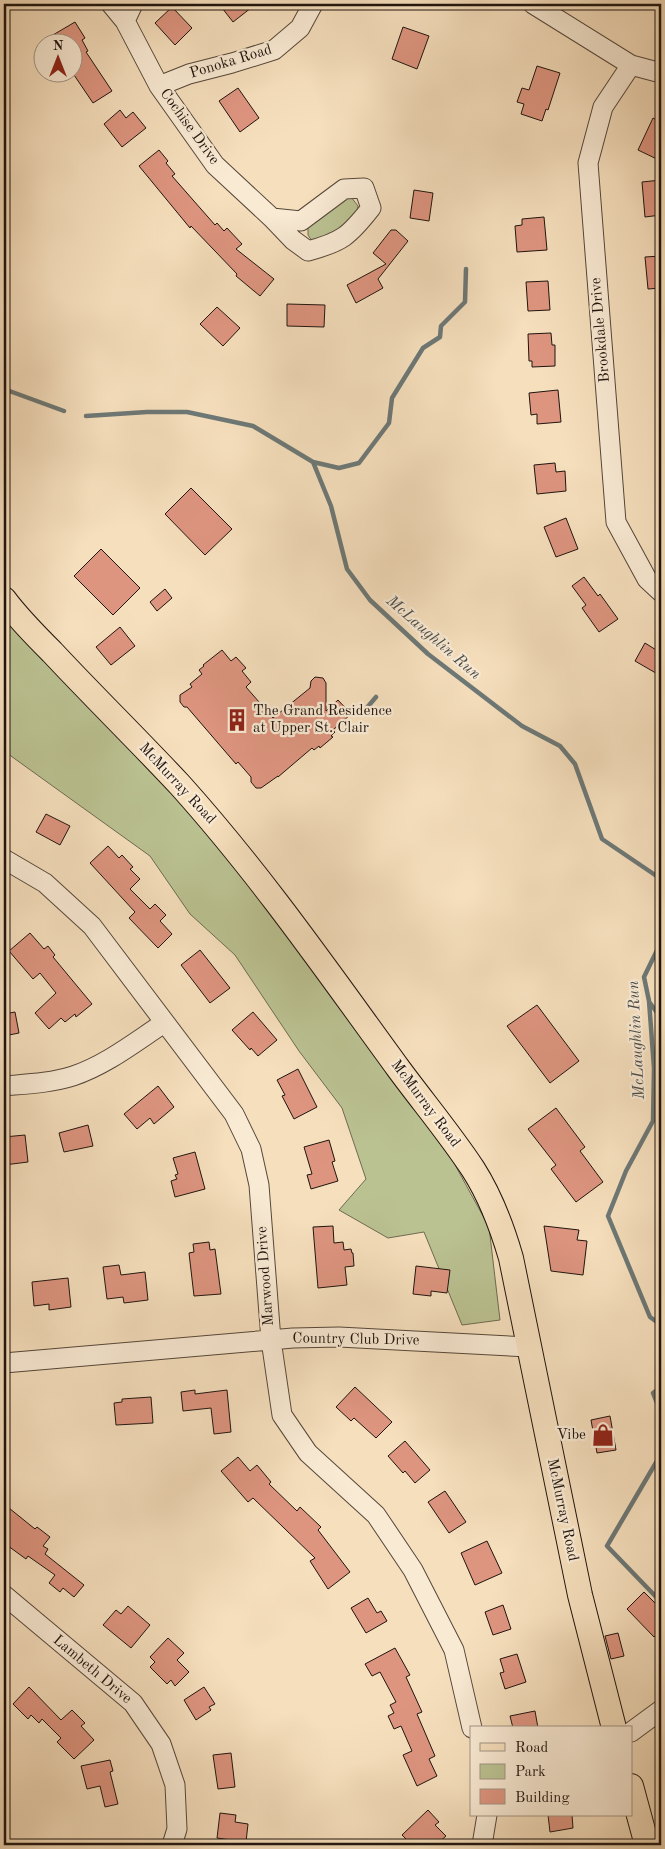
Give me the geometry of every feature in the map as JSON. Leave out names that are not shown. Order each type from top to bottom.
[{"type":"main road","name":"McMurray Road","points":[[4,599],[68,670],[179,785],[237,851],[453,1141],[474,1170],[486,1192],[504,1234],[517,1282],[580,1595],[613,1726]]},
{"type":"main road","points":[[632,1790],[647,1845]]},
{"type":"street","name":"Cochise Drive","points":[[111,4],[125,21],[159,86],[214,165],[293,240],[308,251],[332,245],[354,230],[371,208],[364,188],[344,189],[301,221],[272,218]]},
{"type":"street","points":[[125,21],[133,4]]},
{"type":"street","name":"Ponoka Road","points":[[159,86],[189,74],[274,50],[300,28],[312,4]]},
{"type":"street","points":[[533,4],[631,65],[661,73]]},
{"type":"street","name":"Brookdale Drive","points":[[631,65],[603,107],[588,163],[616,522],[647,579],[661,592]]},
{"type":"street","name":"Marwood Drive","points":[[4,859],[45,883],[92,926],[234,1114],[251,1149],[259,1185],[271,1340],[282,1415],[308,1453],[376,1514],[413,1570],[454,1650],[472,1726]]},
{"type":"street","points":[[4,1086],[47,1082],[74,1075],[116,1055],[164,1023]]},
{"type":"street","name":"Country Club Drive","points":[[4,1363],[271,1340],[339,1337],[529,1347]]},
{"type":"street","name":"Lambeth Drive","points":[[4,1595],[133,1703],[161,1744],[175,1784],[177,1829],[172,1845]]},
{"type":"street","points":[[632,1731],[661,1710]]},
{"type":"street","points":[[482,1845],[487,1816]]},
{"type":"green space","points":[[351,197],[358,206],[357,213],[327,240],[312,241],[308,235],[308,227],[341,198]]},
{"type":"green space","points":[[4,619],[152,768],[270,909],[454,1163],[489,1227],[500,1320],[462,1325],[424,1232],[388,1238],[339,1210],[366,1179],[342,1108],[299,1051],[235,955],[190,914],[150,856],[4,751]]},
{"type":"building","points":[[219,4],[256,4],[233,22]]},
{"type":"building","points":[[172,7],[192,28],[175,45],[155,23]]},
{"type":"building","points":[[75,22],[81,32],[58,32]]},
{"type":"building","points":[[403,27],[429,36],[417,69],[392,59]]},
{"type":"building","points":[[82,40],[88,51],[86,52],[112,91],[93,103],[79,82],[82,82]]},
{"type":"building","points":[[537,66],[560,73],[548,110],[546,109],[542,121],[521,114],[524,104],[517,102],[522,88],[529,90]]},
{"type":"building","points":[[238,88],[259,118],[240,132],[219,101]]},
{"type":"building","points":[[120,110],[126,118],[133,112],[146,128],[122,147],[104,124]]},
{"type":"building","points":[[653,118],[661,122],[661,161],[638,150]]},
{"type":"building","points":[[159,150],[175,174],[172,176],[215,225],[217,223],[224,231],[227,228],[242,244],[236,249],[274,279],[260,296],[236,276],[237,274],[191,226],[190,228],[139,166]]},
{"type":"building","points":[[661,180],[661,215],[645,217],[642,182]]},
{"type":"building","points":[[414,190],[433,193],[429,221],[410,218]]},
{"type":"building","points":[[544,217],[547,250],[517,252],[515,226],[522,225],[522,219]]},
{"type":"building","points":[[391,230],[396,230],[408,241],[378,279],[383,288],[356,303],[347,285],[386,264],[373,253]]},
{"type":"building","points":[[661,256],[661,288],[648,289],[645,257]]},
{"type":"building","points":[[548,281],[550,310],[528,311],[526,282]]},
{"type":"building","points":[[287,304],[325,305],[324,327],[287,326]]},
{"type":"building","points":[[217,307],[240,328],[223,346],[200,324]]},
{"type":"building","points":[[551,333],[552,345],[555,345],[555,366],[532,367],[532,361],[529,361],[528,334]]},
{"type":"building","points":[[558,390],[561,422],[537,424],[537,414],[531,415],[529,393]]},
{"type":"building","points":[[555,463],[556,472],[565,471],[566,491],[537,494],[534,465]]},
{"type":"building","points":[[191,488],[232,529],[205,555],[165,514]]},
{"type":"building","points":[[566,518],[578,549],[556,557],[544,527]]},
{"type":"building","points":[[101,549],[140,588],[113,615],[74,576]]},
{"type":"building","points":[[584,577],[598,596],[600,594],[618,619],[599,632],[582,608],[586,605],[572,586]]},
{"type":"building","points":[[165,589],[172,598],[157,611],[150,602]]},
{"type":"building","points":[[120,627],[135,646],[111,665],[96,647]]},
{"type":"building","points":[[645,643],[661,653],[661,676],[635,661]]},
{"type":"building","name":"The Grand Residence at Upper St. Clair","points":[[222,650],[231,661],[236,657],[246,668],[242,671],[251,682],[246,687],[273,718],[310,688],[311,681],[315,677],[323,678],[326,683],[326,711],[338,700],[351,714],[333,730],[335,732],[331,736],[333,737],[320,748],[319,746],[314,750],[312,748],[278,777],[261,788],[256,788],[251,782],[251,777],[238,762],[236,764],[187,707],[184,707],[180,702],[180,695],[192,687],[190,684],[202,674],[199,670],[203,665]]},
{"type":"building","points":[[46,814],[70,826],[60,845],[36,832]]},
{"type":"building","points":[[108,846],[119,858],[122,855],[133,867],[130,869],[140,879],[130,889],[150,909],[155,904],[166,915],[160,921],[172,934],[158,948],[129,918],[135,912],[90,863]]},
{"type":"building","points":[[30,933],[44,949],[48,946],[55,955],[53,957],[92,1004],[76,1017],[75,1014],[65,1022],[61,1018],[49,1029],[35,1013],[56,993],[40,973],[33,979],[9,951]]},
{"type":"building","points":[[200,950],[230,988],[210,1003],[181,965]]},
{"type":"building","points":[[537,1005],[579,1061],[550,1083],[507,1026]]},
{"type":"building","points":[[15,1012],[19,1033],[4,1036],[4,1014]]},
{"type":"building","points":[[253,1012],[277,1040],[258,1056],[232,1030]]},
{"type":"building","points":[[298,1069],[317,1107],[294,1119],[282,1096],[285,1095],[277,1080]]},
{"type":"building","points":[[158,1086],[174,1107],[154,1124],[150,1118],[137,1129],[124,1114]]},
{"type":"building","points":[[556,1108],[585,1147],[580,1151],[603,1182],[576,1202],[551,1169],[556,1165],[528,1129]]},
{"type":"building","points":[[88,1125],[93,1146],[64,1152],[59,1133]]},
{"type":"building","points":[[25,1135],[28,1162],[4,1165],[4,1137]]},
{"type":"building","points":[[329,1140],[335,1161],[332,1162],[338,1181],[311,1189],[307,1175],[312,1174],[304,1147]]},
{"type":"building","points":[[195,1152],[205,1189],[175,1197],[171,1181],[177,1179],[175,1175],[178,1174],[173,1158]]},
{"type":"building","points":[[333,1226],[334,1243],[343,1242],[344,1250],[351,1249],[354,1266],[345,1267],[347,1285],[318,1288],[313,1227]]},
{"type":"building","points":[[544,1226],[579,1230],[577,1240],[587,1241],[583,1275],[551,1271]]},
{"type":"building","points":[[209,1242],[210,1250],[215,1249],[221,1294],[194,1296],[189,1253],[194,1252],[193,1244]]},
{"type":"building","points":[[119,1265],[121,1275],[145,1272],[148,1300],[124,1303],[123,1297],[107,1299],[103,1267]]},
{"type":"building","points":[[416,1266],[450,1270],[447,1293],[431,1291],[431,1296],[413,1294]]},
{"type":"building","points":[[68,1278],[71,1307],[49,1310],[49,1304],[34,1306],[32,1282]]},
{"type":"building","points":[[355,1387],[392,1422],[376,1438],[354,1418],[351,1421],[336,1407]]},
{"type":"building","points":[[195,1390],[195,1394],[227,1390],[231,1432],[214,1434],[211,1408],[183,1411],[181,1392]]},
{"type":"building","points":[[151,1397],[153,1423],[116,1425],[114,1403],[122,1402],[122,1399]]},
{"type":"building","points":[[610,1416],[616,1450],[597,1453],[591,1420]]},
{"type":"building","points":[[405,1441],[430,1470],[415,1483],[388,1456]]},
{"type":"building","points":[[238,1457],[250,1471],[257,1465],[271,1482],[269,1484],[297,1511],[300,1507],[321,1527],[318,1530],[350,1572],[328,1589],[310,1561],[315,1558],[253,1498],[248,1502],[221,1471]]},
{"type":"building","points":[[445,1491],[466,1522],[449,1533],[428,1502]]},
{"type":"building","points":[[4,1504],[35,1529],[37,1527],[50,1537],[43,1546],[48,1549],[45,1554],[84,1585],[74,1597],[63,1588],[60,1592],[49,1583],[55,1575],[28,1556],[26,1559],[4,1543]]},
{"type":"building","points":[[487,1541],[502,1573],[475,1585],[461,1553]]},
{"type":"building","points":[[644,1592],[661,1609],[661,1630],[654,1637],[627,1609]]},
{"type":"building","points":[[368,1598],[377,1613],[381,1611],[387,1621],[366,1633],[351,1608]]},
{"type":"building","points":[[503,1605],[511,1629],[493,1635],[485,1612]]},
{"type":"building","points":[[128,1606],[150,1625],[131,1648],[103,1625],[116,1610],[121,1614]]},
{"type":"building","points":[[618,1633],[624,1656],[611,1659],[605,1636]]},
{"type":"building","points":[[168,1638],[184,1653],[177,1660],[189,1672],[175,1686],[171,1680],[167,1684],[150,1667],[155,1662],[150,1657]]},
{"type":"building","points":[[395,1648],[410,1675],[406,1677],[422,1712],[417,1714],[435,1756],[429,1759],[437,1776],[417,1786],[403,1755],[412,1751],[401,1726],[394,1729],[388,1716],[394,1713],[390,1705],[396,1702],[380,1672],[372,1676],[365,1664]]},
{"type":"building","points":[[517,1654],[526,1682],[505,1689],[500,1673],[504,1672],[500,1659]]},
{"type":"building","points":[[29,1687],[61,1720],[72,1710],[85,1723],[81,1726],[94,1740],[74,1759],[57,1742],[61,1738],[42,1719],[39,1723],[31,1715],[28,1719],[13,1704]]},
{"type":"building","points":[[204,1687],[215,1704],[209,1707],[211,1710],[196,1720],[184,1700]]},
{"type":"building","points":[[535,1711],[538,1726],[512,1726],[510,1716]]},
{"type":"building","points":[[231,1753],[235,1787],[218,1789],[213,1755]]},
{"type":"building","points":[[110,1760],[113,1771],[110,1772],[118,1804],[105,1807],[100,1786],[87,1789],[81,1766]]},
{"type":"building","points":[[428,1810],[439,1822],[435,1825],[446,1836],[436,1845],[412,1845],[402,1835]]},
{"type":"building","points":[[220,1813],[236,1815],[235,1822],[248,1824],[246,1842],[217,1838]]},
{"type":"building","points":[[548,1816],[572,1816],[573,1828],[550,1832]]},
{"type":"waterway","points":[[313,462],[339,468],[359,463],[389,423],[392,398],[423,348],[440,337],[441,326],[465,302],[466,269]]},
{"type":"waterway","name":"McLaughlin Run","points":[[4,389],[64,411]]},
{"type":"waterway","name":"McLaughlin Run","points":[[86,416],[147,412],[187,412],[253,426],[313,462],[331,506],[347,569],[370,600],[428,654],[522,726],[560,746],[575,764],[602,839],[661,879]]},
{"type":"waterway","points":[[365,710],[376,697]]},
{"type":"waterway","name":"McLaughlin Run","points":[[661,942],[644,977],[649,1001],[654,1068],[653,1121],[626,1171],[608,1216],[650,1317],[661,1325]]},
{"type":"waterway","points":[[650,1003],[661,1018]]},
{"type":"waterway","name":"McLaughlin Run","points":[[661,1387],[653,1393],[661,1413]]},
{"type":"waterway","name":"McLaughlin Run","points":[[661,1454],[607,1546],[661,1602]]},
{"type":"place","name":"The Grand Residence at Upper St. Clair","points":[[237,720]]},
{"type":"place","name":"Vibe","points":[[603,1435]]}]
